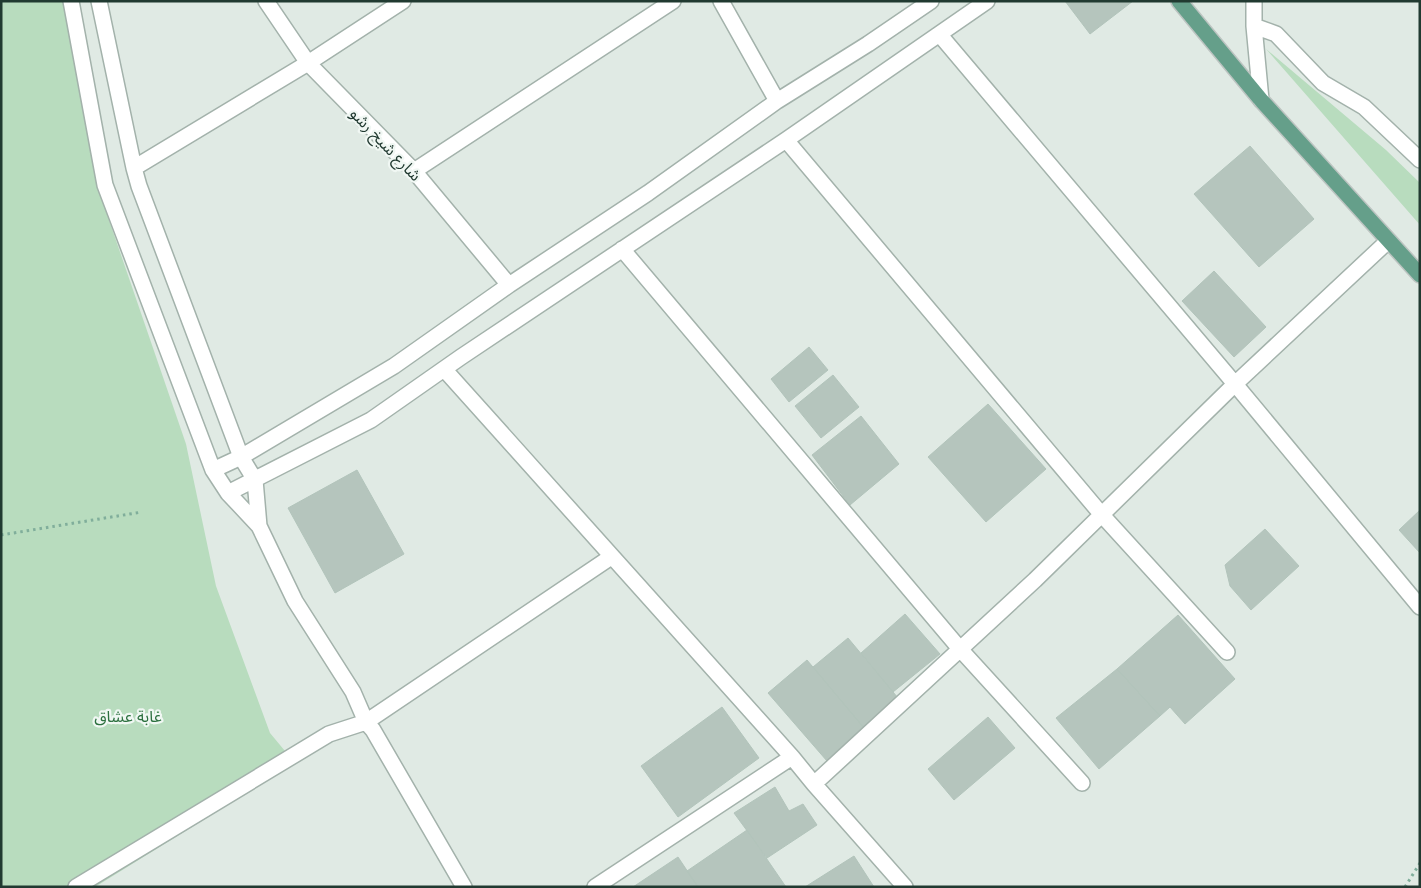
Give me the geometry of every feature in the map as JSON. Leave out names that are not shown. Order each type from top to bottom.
[{"type":"main road","points":[[1180,1],[1261,100],[1420,275]]},
{"type":"street","points":[[71,1],[105,185],[213,470],[228,494],[259,526],[295,602],[352,692],[366,722],[373,730],[464,887]]},
{"type":"street","points":[[99,1],[139,186],[241,457],[255,480],[259,526]]},
{"type":"street","name":"شارع شيخ رشو","points":[[266,1],[308,63],[414,171],[509,285]]},
{"type":"street","points":[[134,168],[308,63],[403,1]]},
{"type":"street","points":[[414,171],[673,1]]},
{"type":"street","points":[[721,1],[777,101]]},
{"type":"street","points":[[213,470],[241,457],[394,366],[509,285],[648,193],[777,101],[868,44],[931,1]]},
{"type":"street","points":[[228,494],[371,420],[786,140],[987,1]]},
{"type":"street","points":[[1254,1],[1254,26],[1261,100]]},
{"type":"street","points":[[1254,26],[1276,34],[1323,84],[1364,107],[1420,160]]},
{"type":"street","points":[[940,35],[1236,384],[1420,607]]},
{"type":"street","points":[[786,140],[1102,515],[1227,652]]},
{"type":"street","points":[[814,784],[1102,515],[1236,384],[1388,241]]},
{"type":"street","points":[[622,249],[960,649],[1082,783]]},
{"type":"street","points":[[444,369],[611,557],[792,756],[814,784],[905,887]]},
{"type":"street","points":[[76,887],[329,734],[366,722],[611,557]]},
{"type":"street","points":[[595,887],[792,756]]},
{"type":"path","points":[[1,535],[142,512]]},
{"type":"path","points":[[1405,887],[1420,863]]},
{"type":"green space","name":"غابة عشاق","points":[[1,1],[66,1],[98,188],[186,444],[216,586],[270,733],[295,763],[95,887],[1,887]]},
{"type":"green space","points":[[1266,49],[1386,150],[1420,183],[1420,225]]},
{"type":"building","points":[[1065,1],[1133,1],[1090,34]]},
{"type":"building","points":[[1250,146],[1314,219],[1259,267],[1194,194]]},
{"type":"building","points":[[1214,271],[1266,327],[1234,357],[1182,301]]},
{"type":"building","points":[[809,347],[828,370],[789,402],[771,379]]},
{"type":"building","points":[[833,375],[859,407],[821,438],[795,406]]},
{"type":"building","points":[[988,404],[1046,469],[986,522],[928,457]]},
{"type":"building","points":[[861,416],[899,464],[850,505],[812,455]]},
{"type":"building","points":[[357,470],[404,554],[335,593],[288,508]]},
{"type":"building","points":[[1420,510],[1420,553],[1399,530]]},
{"type":"building","points":[[1265,529],[1299,566],[1251,610],[1230,586],[1225,565]]},
{"type":"building","points":[[905,614],[940,654],[893,692],[861,653]]},
{"type":"building","points":[[1178,615],[1235,679],[1185,724],[1170,707],[1160,716],[1117,669]]},
{"type":"building","points":[[848,638],[898,698],[864,728],[813,667]]},
{"type":"building","points":[[807,660],[864,728],[827,761],[768,693]]},
{"type":"building","points":[[1117,669],[1160,716],[1099,769],[1056,718]]},
{"type":"building","points":[[722,707],[759,758],[678,817],[641,766]]},
{"type":"building","points":[[988,717],[1015,748],[954,800],[928,769]]},
{"type":"building","points":[[775,787],[789,811],[803,804],[817,825],[767,858],[734,813]]},
{"type":"building","points":[[747,830],[786,887],[698,887],[687,871]]},
{"type":"building","points":[[854,856],[874,887],[805,887]]},
{"type":"building","points":[[678,857],[698,887],[633,887]]}]
